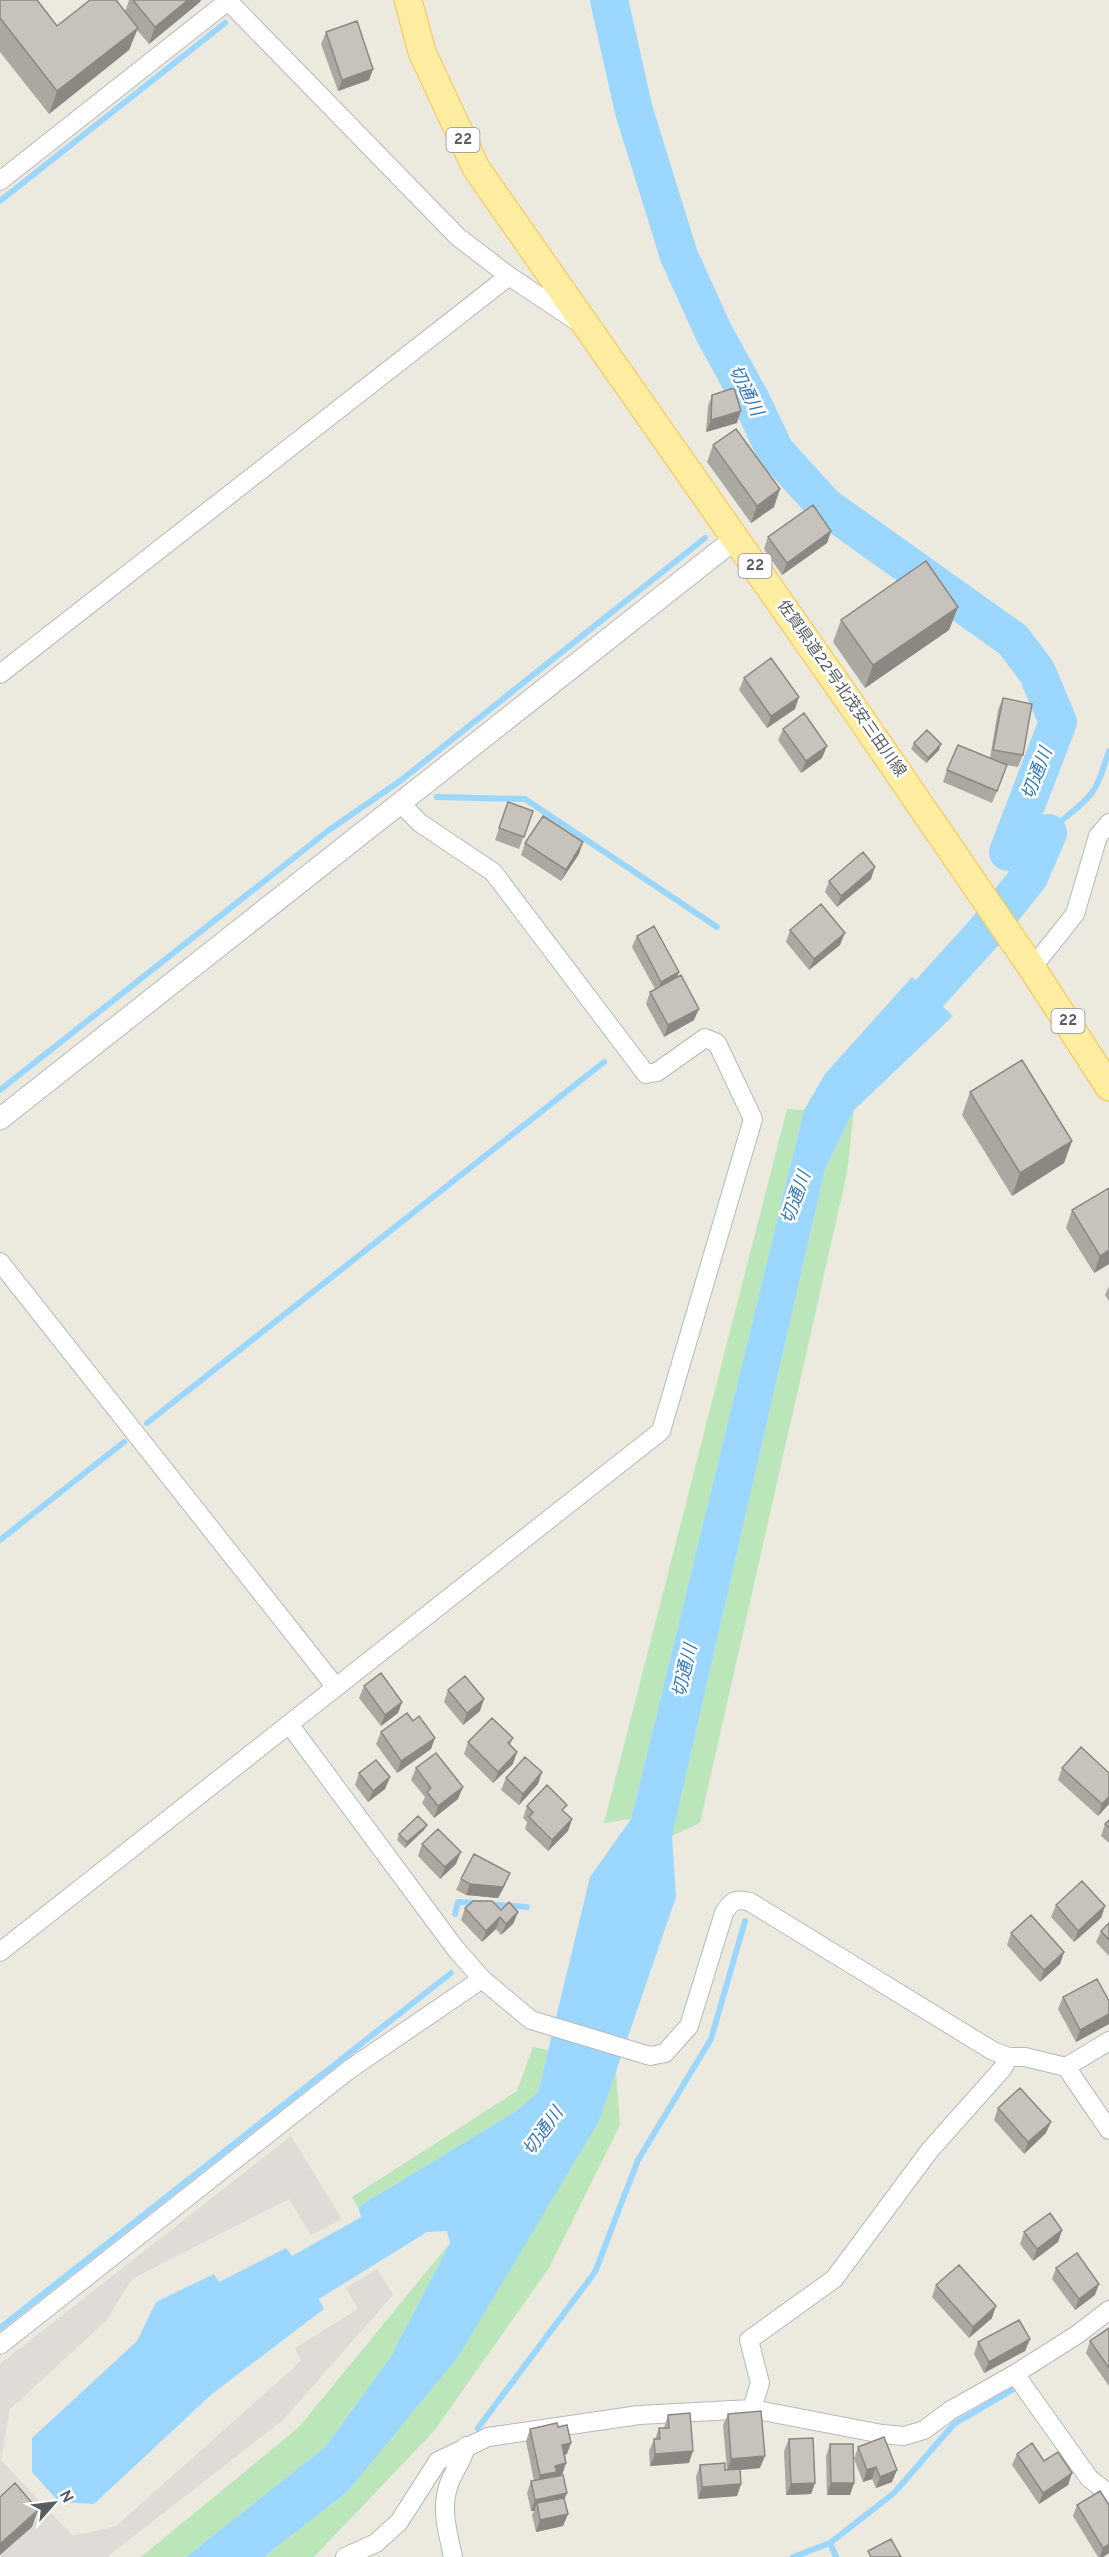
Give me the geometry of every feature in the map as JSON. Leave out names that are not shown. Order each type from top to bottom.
[{"type":"main road","name":"佐賀県道22号北茂安三田川線","points":[[408,0],[422,52],[476,168],[543,267],[736,538],[1028,963],[1109,1087]]},
{"type":"street","points":[[0,182],[227,1],[458,237],[508,276],[588,330]]},
{"type":"street","points":[[0,674],[508,276]]},
{"type":"street","points":[[0,1119],[736,538]]},
{"type":"street","points":[[0,1952],[661,1431],[753,1119],[717,1043],[705,1038],[657,1072],[646,1074],[493,872],[420,823],[400,803]]},
{"type":"street","points":[[1028,963],[1075,914],[1098,836],[1109,824]]},
{"type":"street","points":[[0,1262],[335,1686]]},
{"type":"street","points":[[290,1724],[455,1948],[482,1978],[531,2020],[650,2056],[665,2053],[689,2026],[724,1913],[730,1903],[739,1899],[750,1902],[956,2030],[1009,2057],[1025,2057],[1066,2067],[1109,2130]]},
{"type":"street","points":[[0,2345],[350,2069],[482,1978]]},
{"type":"street","points":[[1066,2067],[1109,2041]]},
{"type":"street","points":[[752,2409],[760,2383],[749,2340],[834,2279],[930,2150],[1003,2068],[1009,2057]]},
{"type":"street","points":[[345,2557],[376,2543],[399,2522],[438,2461],[488,2437],[639,2415],[752,2409],[882,2434],[904,2436],[924,2430],[951,2410],[1015,2374],[1078,2334],[1109,2310]]},
{"type":"street","points":[[1015,2374],[1089,2478],[1109,2494]]},
{"type":"street","points":[[453,2557],[443,2510],[449,2483],[464,2459],[466,2446]]},
{"type":"shaded area","points":[[291,2136],[342,2219],[311,2235],[289,2199],[132,2279],[106,2321],[10,2409],[1,2460],[73,2536],[116,2526],[301,2361],[295,2348],[358,2309],[346,2288],[377,2269],[393,2295],[283,2420],[107,2557],[0,2557],[0,2364]]},
{"type":"green space","points":[[787,1109],[804,1110],[631,1819],[604,1823]]},
{"type":"green space","points":[[854,1110],[847,1173],[700,1823],[672,1836],[825,1169]]},
{"type":"green space","points":[[533,2047],[548,2050],[538,2092],[516,2111],[358,2207],[352,2197],[517,2091]]},
{"type":"green space","points":[[616,2071],[620,2125],[549,2268],[434,2431],[314,2557],[264,2557],[347,2492],[599,2121]]},
{"type":"green space","points":[[450,2243],[390,2358],[325,2447],[186,2557],[141,2557],[299,2427]]},
{"type":"water","points":[[912,977],[953,1016],[854,1110],[825,1169],[672,1836],[676,1897],[599,2121],[458,2357],[347,2492],[264,2557],[186,2557],[325,2447],[390,2358],[450,2243],[447,2231],[427,2232],[319,2299],[324,2309],[212,2394],[94,2504],[59,2502],[32,2472],[32,2438],[137,2341],[156,2302],[214,2274],[219,2282],[286,2248],[292,2256],[361,2217],[358,2207],[516,2111],[538,2092],[590,1877],[631,1819],[804,1110],[825,1074]]},
{"type":"building","points":[[0,0],[37,0],[57,26],[90,0],[116,0],[138,28],[57,91],[0,18]]},
{"type":"building","points":[[133,0],[188,0],[155,27]]},
{"type":"building","points":[[357,21],[373,69],[342,80],[326,32]]},
{"type":"building","points":[[734,388],[741,411],[711,420],[712,395]]},
{"type":"building","points":[[736,429],[780,489],[757,506],[713,445]]},
{"type":"building","points":[[813,505],[831,531],[787,563],[768,537]]},
{"type":"building","points":[[926,561],[958,607],[873,665],[841,620]]},
{"type":"building","points":[[771,658],[799,697],[771,716],[744,678]]},
{"type":"building","points":[[1003,698],[1032,704],[1023,755],[993,750]]},
{"type":"building","points":[[804,713],[827,746],[806,761],[783,729]]},
{"type":"building","points":[[927,730],[941,744],[928,758],[914,743]]},
{"type":"building","points":[[958,745],[1007,765],[997,791],[947,770]]},
{"type":"building","points":[[508,802],[533,811],[524,837],[499,828]]},
{"type":"building","points":[[543,816],[583,842],[566,870],[525,843]]},
{"type":"building","points":[[863,852],[875,867],[841,896],[829,881]]},
{"type":"building","points":[[821,904],[845,933],[814,959],[790,930]]},
{"type":"building","points":[[654,926],[679,972],[661,982],[637,936]]},
{"type":"building","points":[[681,975],[699,1009],[668,1025],[650,992]]},
{"type":"building","points":[[1022,1060],[1072,1141],[1020,1173],[970,1092]]},
{"type":"building","points":[[1109,1188],[1109,1250],[1100,1256],[1072,1210]]},
{"type":"building","points":[[381,1673],[402,1702],[385,1715],[364,1686]]},
{"type":"building","points":[[465,1676],[484,1699],[467,1713],[448,1690]]},
{"type":"building","points":[[407,1713],[413,1721],[419,1716],[435,1738],[401,1761],[381,1732]]},
{"type":"building","points":[[492,1718],[513,1738],[508,1743],[517,1752],[498,1772],[468,1742]]},
{"type":"building","points":[[1081,1747],[1109,1773],[1109,1797],[1102,1804],[1062,1768]]},
{"type":"building","points":[[436,1753],[463,1787],[438,1806],[427,1792],[431,1788],[416,1768]]},
{"type":"building","points":[[525,1757],[542,1772],[523,1794],[506,1778]]},
{"type":"building","points":[[376,1760],[390,1777],[373,1791],[359,1773]]},
{"type":"building","points":[[547,1785],[567,1805],[562,1810],[572,1819],[552,1840],[529,1817],[533,1812],[527,1806]]},
{"type":"building","points":[[418,1816],[427,1825],[407,1842],[399,1834]]},
{"type":"building","points":[[438,1829],[461,1852],[445,1867],[422,1844]]},
{"type":"building","points":[[474,1854],[510,1873],[503,1887],[470,1884],[461,1879]]},
{"type":"building","points":[[1082,1881],[1105,1906],[1078,1931],[1056,1905]]},
{"type":"building","points":[[473,1901],[492,1901],[501,1910],[509,1902],[518,1912],[506,1924],[500,1917],[486,1931],[465,1908]]},
{"type":"building","points":[[1031,1915],[1064,1952],[1044,1970],[1011,1933]]},
{"type":"building","points":[[1109,1923],[1109,1940],[1101,1931]]},
{"type":"building","points":[[1097,1979],[1109,2001],[1109,2014],[1080,2030],[1063,1997]]},
{"type":"building","points":[[1020,2088],[1051,2122],[1028,2142],[998,2108]]},
{"type":"building","points":[[1050,2213],[1062,2230],[1037,2249],[1024,2232]]},
{"type":"building","points":[[1077,2253],[1099,2284],[1079,2299],[1056,2268]]},
{"type":"building","points":[[959,2265],[996,2306],[973,2327],[936,2285]]},
{"type":"building","points":[[1019,2320],[1030,2339],[989,2362],[978,2342]]},
{"type":"building","points":[[1109,2328],[1109,2368],[1090,2341]]},
{"type":"building","points":[[761,2411],[765,2456],[731,2459],[728,2414]]},
{"type":"building","points":[[690,2413],[693,2451],[655,2454],[654,2439],[660,2439],[659,2428],[669,2428],[668,2415]]},
{"type":"building","points":[[557,2423],[558,2427],[567,2425],[571,2443],[562,2445],[566,2463],[555,2466],[557,2472],[540,2475],[530,2429]]},
{"type":"building","points":[[884,2437],[897,2470],[880,2477],[876,2467],[867,2470],[858,2447]]},
{"type":"building","points":[[813,2438],[815,2483],[791,2484],[789,2439]]},
{"type":"building","points":[[1032,2443],[1044,2461],[1058,2452],[1072,2473],[1043,2493],[1017,2454]]},
{"type":"building","points":[[830,2444],[853,2444],[854,2483],[831,2483]]},
{"type":"building","points":[[725,2463],[725,2470],[740,2469],[741,2484],[702,2487],[700,2465]]},
{"type":"building","points":[[563,2475],[567,2493],[535,2500],[531,2481]]},
{"type":"building","points":[[15,2483],[38,2510],[0,2544],[0,2497]]},
{"type":"building","points":[[1100,2491],[1109,2505],[1109,2544],[1103,2548],[1077,2505]]},
{"type":"building","points":[[564,2498],[568,2514],[540,2520],[537,2503]]},
{"type":"building","points":[[891,2539],[901,2557],[871,2557],[868,2551]]},
{"type":"waterway","name":"切通川","points":[[609,0],[634,111],[679,256],[714,333],[752,402],[775,451],[825,506],[1013,640],[1037,672],[1058,722],[1008,852],[1048,833],[1029,877],[984,933],[895,1031]]},
{"type":"waterway","points":[[0,201],[225,23]]},
{"type":"waterway","points":[[0,1090],[329,830],[400,781],[705,538]]},
{"type":"waterway","points":[[1048,833],[1083,802],[1096,787],[1109,751]]},
{"type":"waterway","points":[[437,797],[525,799],[717,927]]},
{"type":"waterway","points":[[147,1423],[604,1062]]},
{"type":"waterway","points":[[0,1540],[124,1442]]},
{"type":"waterway","points":[[455,1914],[458,1902],[478,1903]]},
{"type":"waterway","points":[[488,1904],[527,1907]]},
{"type":"waterway","points":[[478,2428],[595,2272],[638,2160],[711,2039],[745,1921]]},
{"type":"waterway","points":[[0,2328],[451,1973]]},
{"type":"waterway","points":[[836,2557],[830,2543],[894,2493],[954,2424],[1014,2389]]},
{"type":"waterway","points":[[793,2557],[830,2543]]}]
